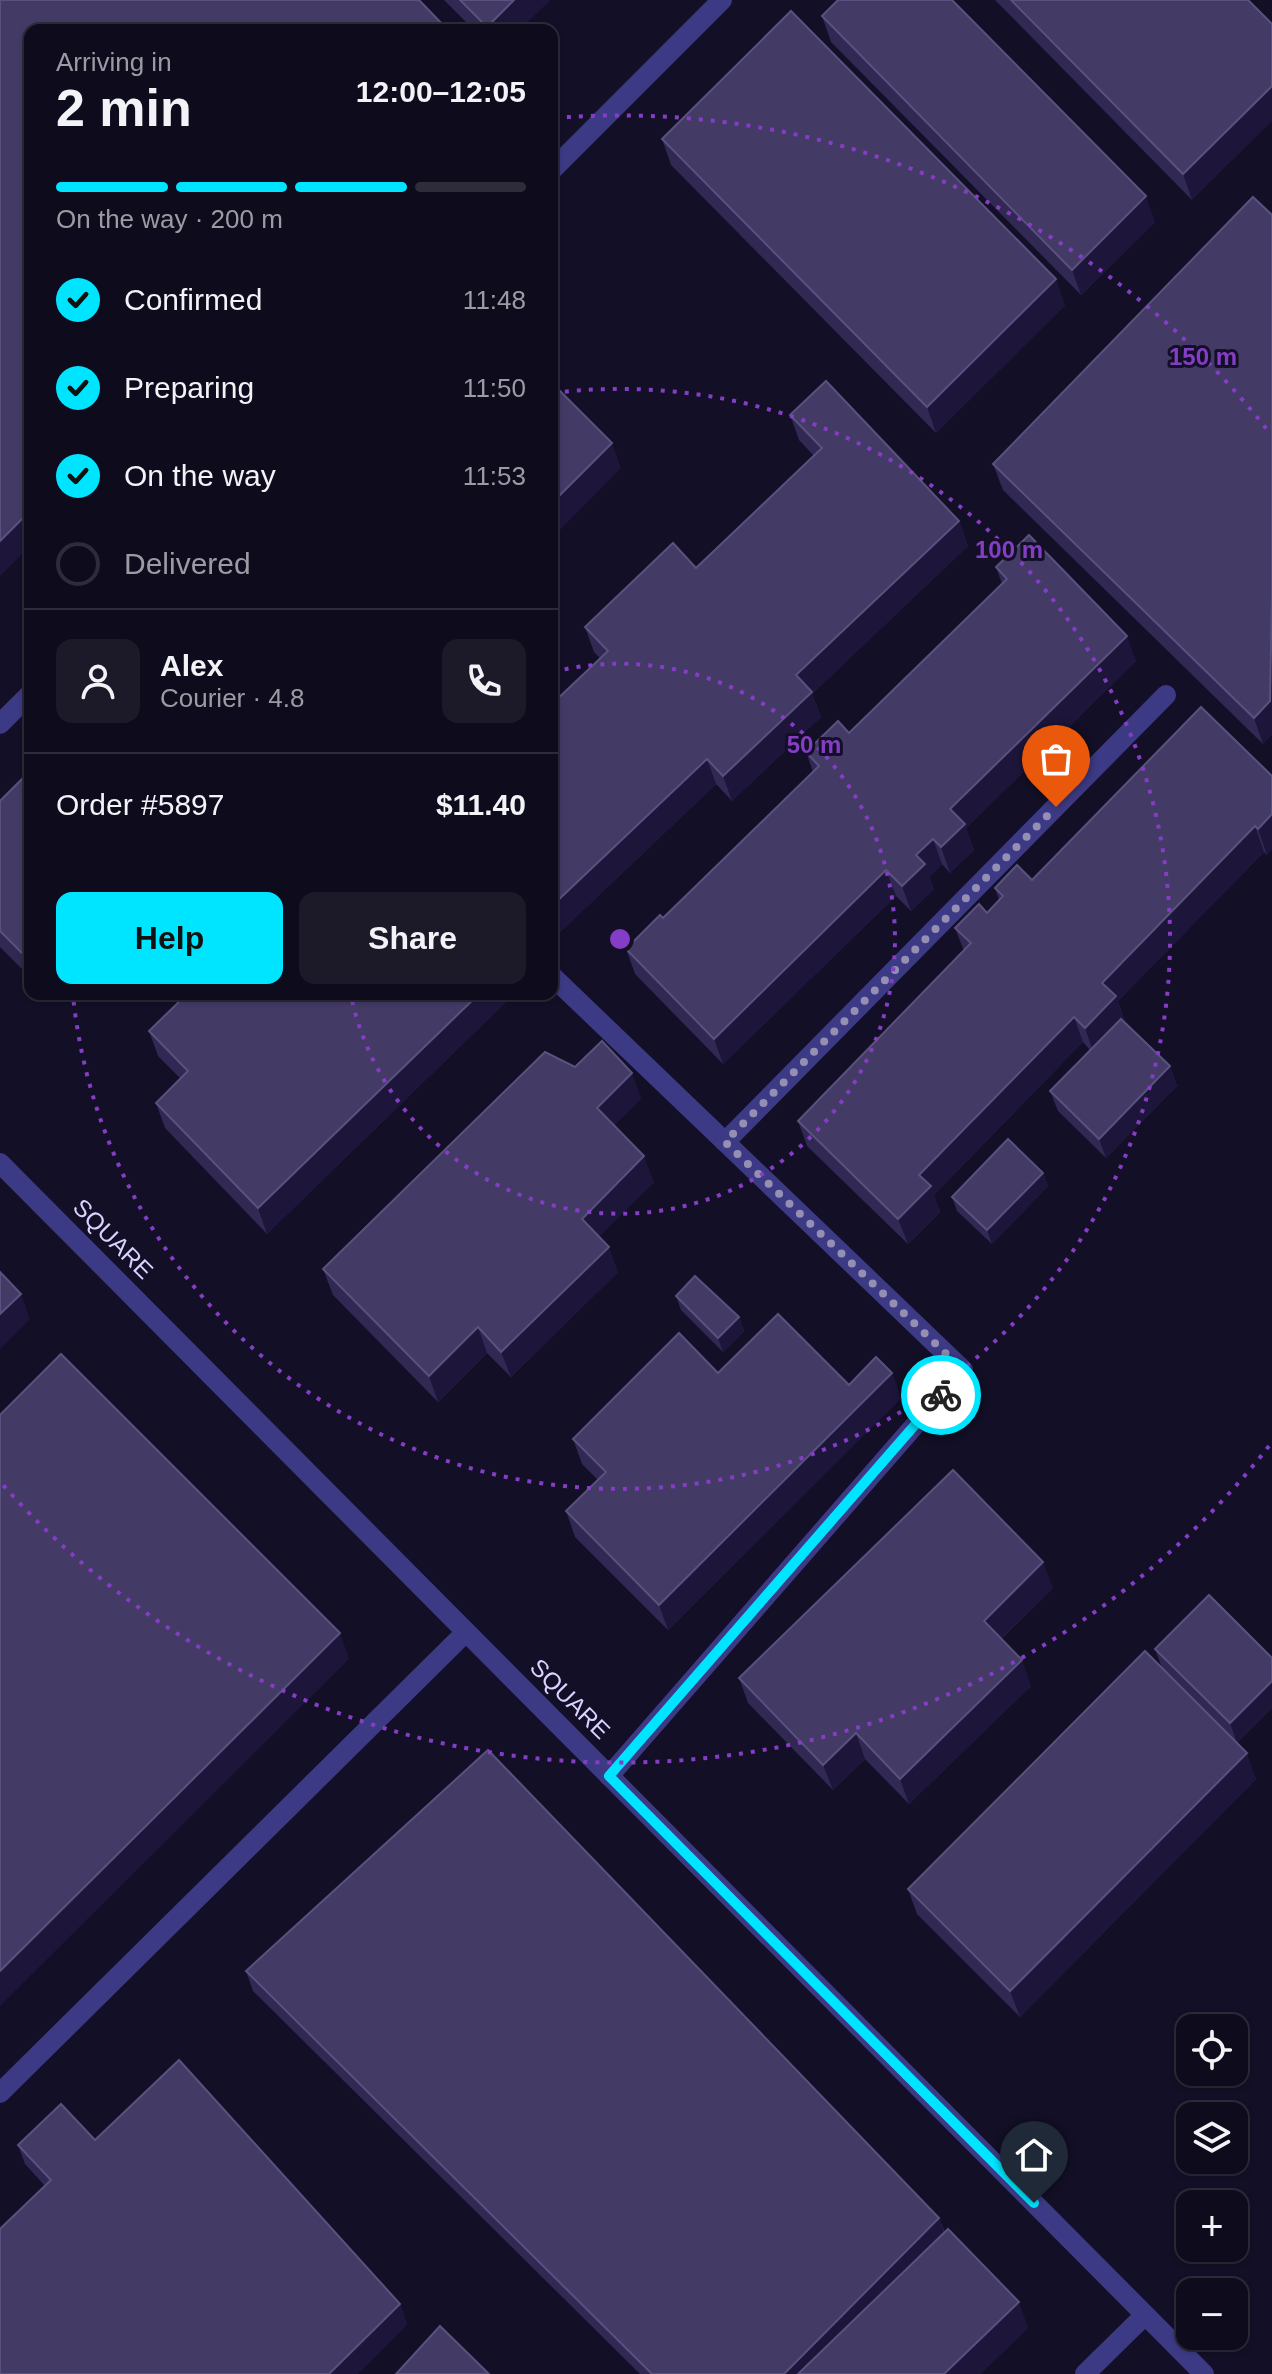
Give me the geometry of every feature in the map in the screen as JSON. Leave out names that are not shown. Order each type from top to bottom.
[{"type":"lane","points":[[558,164],[722,0]]},
{"type":"lane","points":[[725,1142],[1166,695]]},
{"type":"lane","points":[[0,724],[24,700]]},
{"type":"lane","points":[[558,982],[963,1370],[609,1776]]},
{"type":"lane","name":"SQUARE","points":[[0,1163],[1204,2374]]},
{"type":"lane","points":[[0,2093],[466,1632]]},
{"type":"lane","points":[[1085,2374],[1145,2315]]},
{"type":"building","points":[[0,0],[419,0],[442,24],[24,24],[24,517],[0,541]]},
{"type":"building","points":[[460,0],[514,0],[490,24],[484,24]]},
{"type":"building","points":[[838,0],[952,0],[1146,196],[1072,270],[822,16]]},
{"type":"building","points":[[1011,0],[1248,0],[1272,24],[1272,86],[1183,174]]},
{"type":"building","points":[[791,11],[1056,279],[927,407],[662,139]]},
{"type":"building","points":[[1253,197],[1272,215],[1270,701],[1254,718],[993,464]]},
{"type":"building","points":[[826,381],[959,521],[796,675],[812,692],[723,776],[707,759],[558,900],[558,698],[608,651],[585,627],[673,543],[696,568],[822,448],[790,415]]},
{"type":"building","points":[[558,389],[612,443],[558,497]]},
{"type":"building","points":[[1029,535],[1127,636],[950,809],[965,824],[941,847],[933,839],[916,855],[925,864],[902,886],[886,870],[714,1039],[626,949],[660,915],[663,918],[819,766],[806,752],[838,721],[849,733],[1007,579],[996,567]]},
{"type":"building","points":[[1201,707],[1272,776],[1272,814],[1258,829],[1255,826],[1102,983],[1116,996],[1085,1028],[1074,1017],[919,1175],[931,1186],[898,1219],[798,1121],[971,943],[955,928],[979,904],[987,913],[1003,896],[995,888],[1017,865],[1032,880]]},
{"type":"building","points":[[24,777],[24,955],[0,931],[0,801]]},
{"type":"building","points":[[181,1000],[473,1000],[258,1208],[156,1103],[188,1071],[149,1031]]},
{"type":"building","points":[[1121,1019],[1170,1066],[1099,1139],[1050,1091]]},
{"type":"building","points":[[602,1041],[632,1073],[597,1108],[644,1156],[582,1219],[609,1247],[501,1352],[478,1327],[429,1376],[323,1269],[545,1052],[575,1067]]},
{"type":"building","points":[[1008,1139],[1043,1173],[987,1230],[952,1197]]},
{"type":"building","points":[[0,1272],[21,1294],[0,1314]]},
{"type":"building","points":[[695,1276],[739,1317],[718,1338],[676,1296]]},
{"type":"building","points":[[778,1314],[849,1385],[876,1357],[892,1373],[659,1605],[566,1511],[606,1472],[573,1439],[679,1333],[718,1373]]},
{"type":"building","points":[[61,1354],[340,1633],[0,1971],[0,1415]]},
{"type":"building","points":[[953,1470],[1043,1562],[984,1621],[1022,1660],[900,1779],[856,1733],[823,1765],[739,1678]]},
{"type":"building","points":[[1209,1595],[1272,1658],[1272,1681],[1230,1723],[1155,1649]]},
{"type":"building","points":[[1145,1651],[1247,1753],[1010,1991],[908,1889]]},
{"type":"building","points":[[488,1750],[939,2218],[784,2374],[652,2374],[246,1971]]},
{"type":"building","points":[[179,2060],[400,2304],[329,2374],[0,2374],[0,2229],[51,2180],[18,2145],[61,2104],[95,2140]]},
{"type":"building","points":[[948,2229],[1019,2302],[944,2374],[798,2374]]},
{"type":"building","points":[[440,2326],[489,2374],[396,2374]]},
{"type":"way so far","points":[[941,1395],[963,1370],[725,1142],[1056,807]]},
{"type":"route","points":[[941,1395],[609,1776],[1034,2203]]}]
